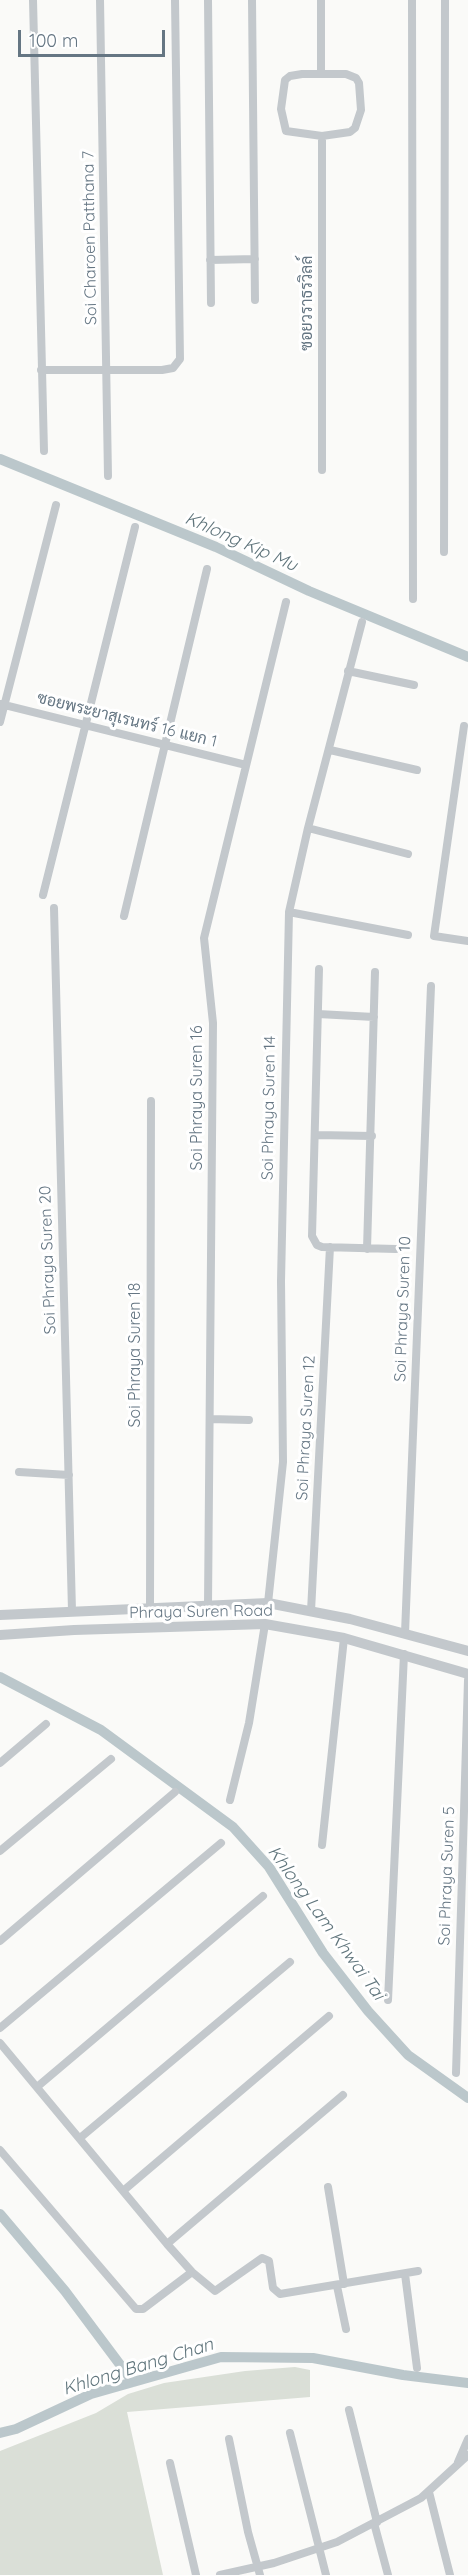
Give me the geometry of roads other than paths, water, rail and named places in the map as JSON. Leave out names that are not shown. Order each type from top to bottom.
[{"type":"street","points":[[33,0],[44,451]]},
{"type":"street","name":"Soi Charoen Patthana 7","points":[[100,0],[108,476]]},
{"type":"street","points":[[41,370],[162,370],[173,368],[180,359],[175,0]]},
{"type":"street","points":[[208,0],[210,303]]},
{"type":"street","points":[[252,0],[255,300]]},
{"type":"street","points":[[321,0],[321,74]]},
{"type":"street","points":[[412,0],[413,599]]},
{"type":"street","points":[[444,552],[445,0]]},
{"type":"street","points":[[321,74],[346,74],[356,78],[359,83],[361,110],[359,122],[350,132],[321,136],[285,131],[281,109],[285,80],[290,76],[321,74]]},
{"type":"street","name":"ซอยวราธรวิลล์","points":[[321,136],[322,470]]},
{"type":"street","points":[[210,260],[255,259]]},
{"type":"street","points":[[0,722],[2,704],[56,506]]},
{"type":"street","points":[[43,895],[135,526]]},
{"type":"street","points":[[124,916],[207,569]]},
{"type":"street","name":"Soi Phraya Suren 16","points":[[208,1605],[213,1023],[212,997],[203,949],[286,603]]},
{"type":"street","name":"Soi Phraya Suren 14","points":[[268,1603],[283,1462],[281,1281],[290,912],[308,828],[362,622]]},
{"type":"street","points":[[348,671],[414,685]]},
{"type":"street","name":"ซอยพระยาสุเรนทร์ 16 แยก 1","points":[[2,704],[246,765]]},
{"type":"street","points":[[464,726],[464,751],[434,936],[468,940]]},
{"type":"street","points":[[330,750],[417,770]]},
{"type":"street","points":[[308,828],[408,854]]},
{"type":"street","name":"Soi Phraya Suren 20","points":[[54,908],[72,1611]]},
{"type":"street","points":[[290,912],[408,935]]},
{"type":"street","points":[[319,969],[312,1236],[317,1245],[396,1249]]},
{"type":"street","points":[[367,1249],[375,972]]},
{"type":"street","name":"Soi Phraya Suren 10","points":[[405,1633],[431,986]]},
{"type":"street","points":[[318,1014],[374,1017]]},
{"type":"street","name":"Soi Phraya Suren 18","points":[[150,1609],[151,1101]]},
{"type":"street","points":[[316,1135],[372,1136]]},
{"type":"street","name":"Soi Phraya Suren 12","points":[[311,1611],[330,1247]]},
{"type":"street","points":[[210,1419],[249,1420]]},
{"type":"street","points":[[19,1472],[69,1475]]},
{"type":"street","name":"Phraya Suren Road","points":[[0,1615],[268,1603],[405,1633],[468,1651]]},
{"type":"street","points":[[230,1800],[247,1732],[265,1624]]},
{"type":"street","name":"Phraya Suren Road","points":[[0,1635],[74,1629],[265,1624],[344,1638],[468,1674]]},
{"type":"street","points":[[388,2000],[405,1633]]},
{"type":"street","points":[[322,1845],[344,1638]]},
{"type":"street","name":"Soi Phraya Suren 5","points":[[456,2073],[468,1680]]},
{"type":"street","points":[[0,1763],[46,1725]]},
{"type":"street","points":[[0,1851],[111,1759]]},
{"type":"street","points":[[0,1941],[175,1792]]},
{"type":"street","points":[[0,2028],[221,1843]]},
{"type":"street","points":[[37,2086],[263,1896]]},
{"type":"street","points":[[80,2138],[290,1962]]},
{"type":"street","points":[[123,2191],[329,2016]]},
{"type":"street","points":[[0,2043],[167,2244],[211,2289],[219,2291],[258,2259],[266,2258],[273,2288],[280,2294],[418,2271]]},
{"type":"street","points":[[167,2244],[343,2095]]},
{"type":"street","points":[[0,2150],[136,2309],[143,2309],[192,2272]]},
{"type":"street","points":[[328,2187],[346,2329]]},
{"type":"street","points":[[405,2274],[417,2368]]},
{"type":"street","points":[[349,2410],[388,2575]]},
{"type":"street","points":[[290,2433],[326,2575]]},
{"type":"street","points":[[229,2439],[248,2532],[259,2571]]},
{"type":"street","points":[[457,2465],[468,2439]]},
{"type":"street","points":[[220,2575],[259,2571],[319,2548],[375,2522],[429,2492],[468,2455]]},
{"type":"street","points":[[170,2463],[196,2575]]},
{"type":"street","points":[[429,2492],[450,2575]]},
{"type":"waterway","name":"Khlong Kip Mu","points":[[0,459],[216,547],[309,591],[468,657]]},
{"type":"waterway","name":"Khlong Lam Khwai Tai","points":[[0,1677],[101,1730],[233,1827],[269,1867],[323,1953],[368,2011],[408,2055],[468,2098]]},
{"type":"waterway","points":[[0,2214],[65,2291],[133,2382]]},
{"type":"waterway","name":"Khlong Bang Chan","points":[[0,2433],[16,2429],[91,2394],[221,2357],[313,2358],[403,2375],[468,2383]]}]
